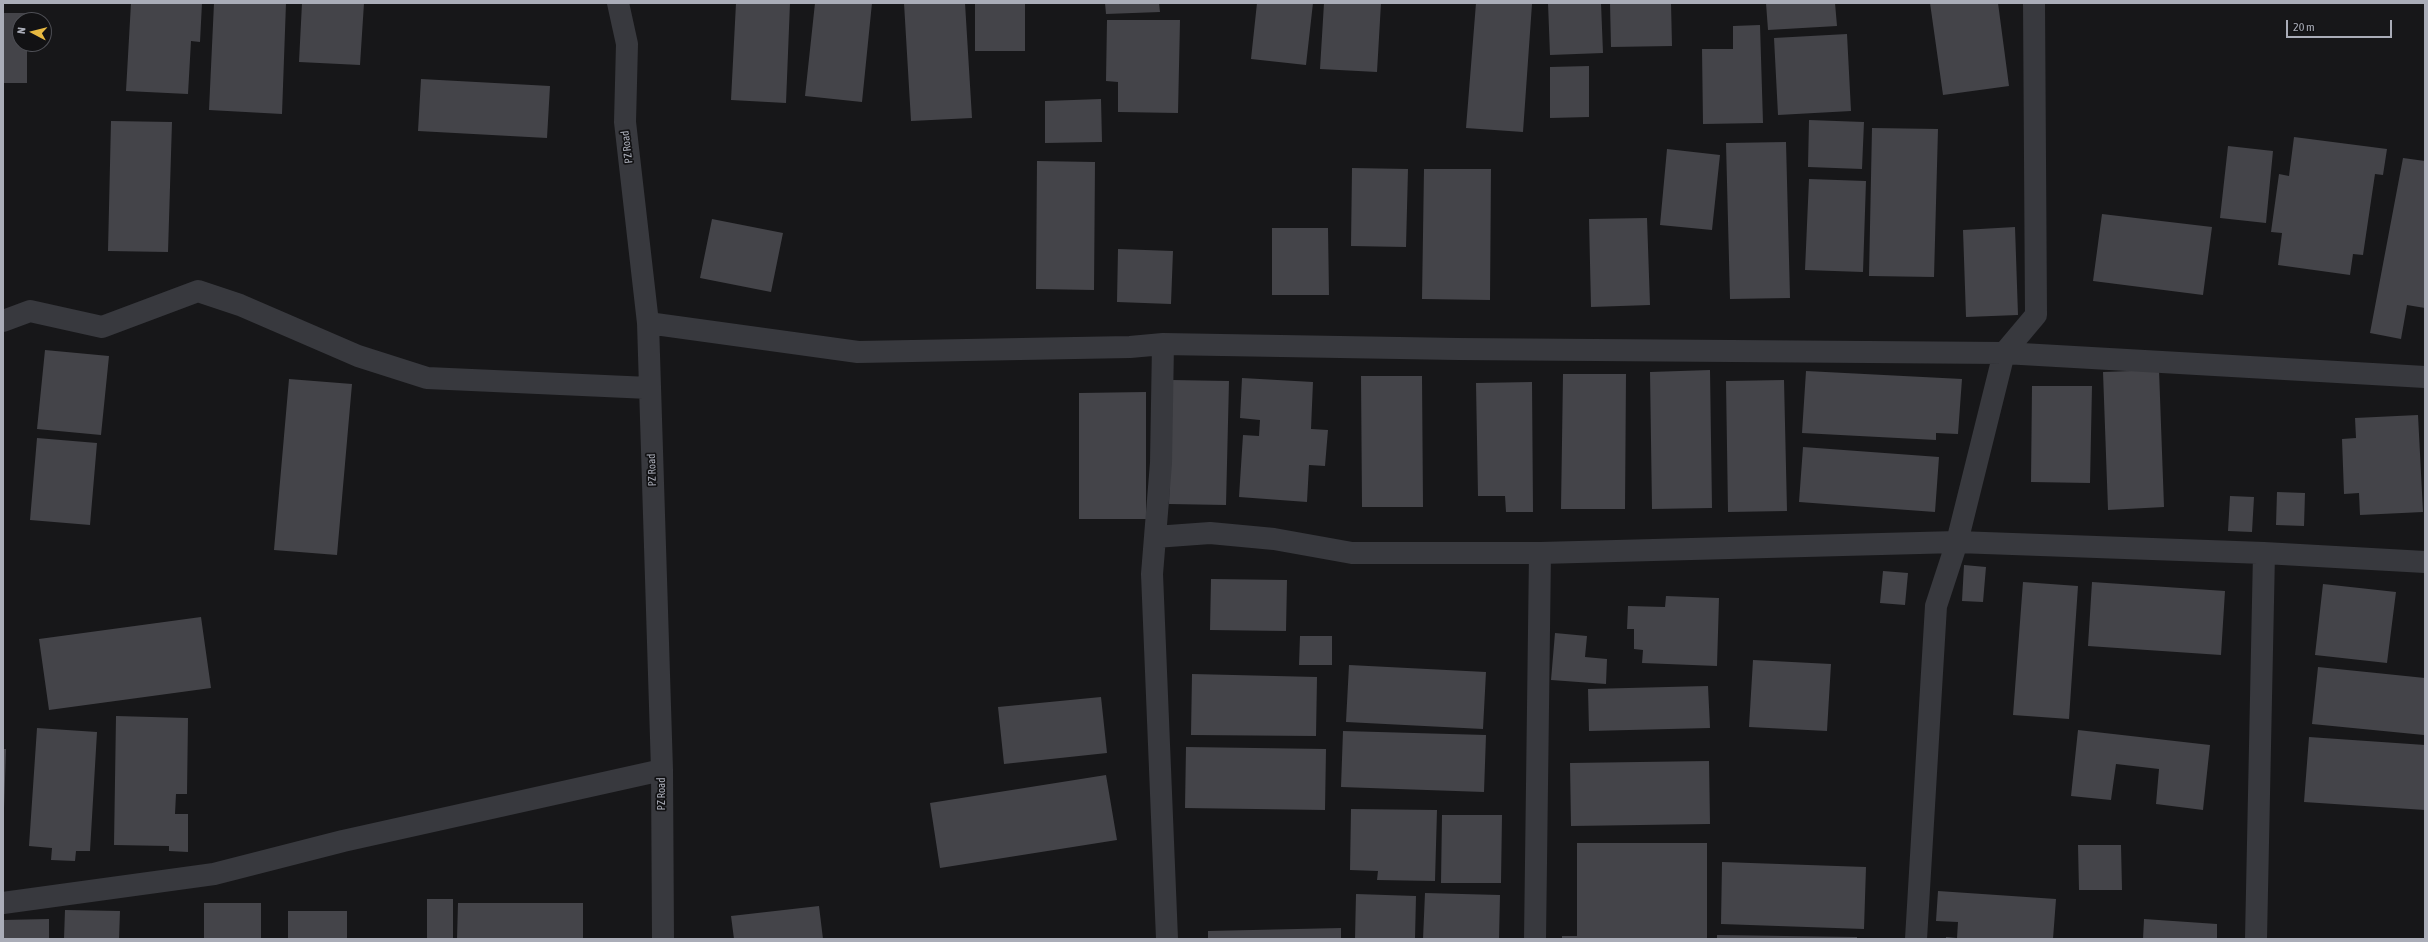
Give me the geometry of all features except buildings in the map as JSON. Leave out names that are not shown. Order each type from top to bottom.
[{"type":"street","name":"PZ Road","points":[[618,3],[627,44],[625,122],[648,323],[662,770],[662,939]]},
{"type":"street","points":[[1916,939],[1936,606],[1957,542],[2004,353],[2036,314],[2034,3]]},
{"type":"street","points":[[3,321],[30,310],[102,327],[198,291],[240,306],[358,356],[427,378],[649,388]]},
{"type":"street","points":[[648,323],[858,352],[1130,347],[1163,344],[1474,349],[2004,353],[2425,377]]},
{"type":"street","points":[[1163,344],[1161,463],[1152,574],[1167,939]]},
{"type":"street","points":[[1155,537],[1210,533],[1274,539],[1352,553],[1540,553],[1957,542],[2264,553],[2425,562]]},
{"type":"street","points":[[1535,939],[1540,553]]},
{"type":"street","points":[[2256,939],[2264,553]]},
{"type":"street","points":[[3,903],[214,874],[343,841],[662,770]]}]
